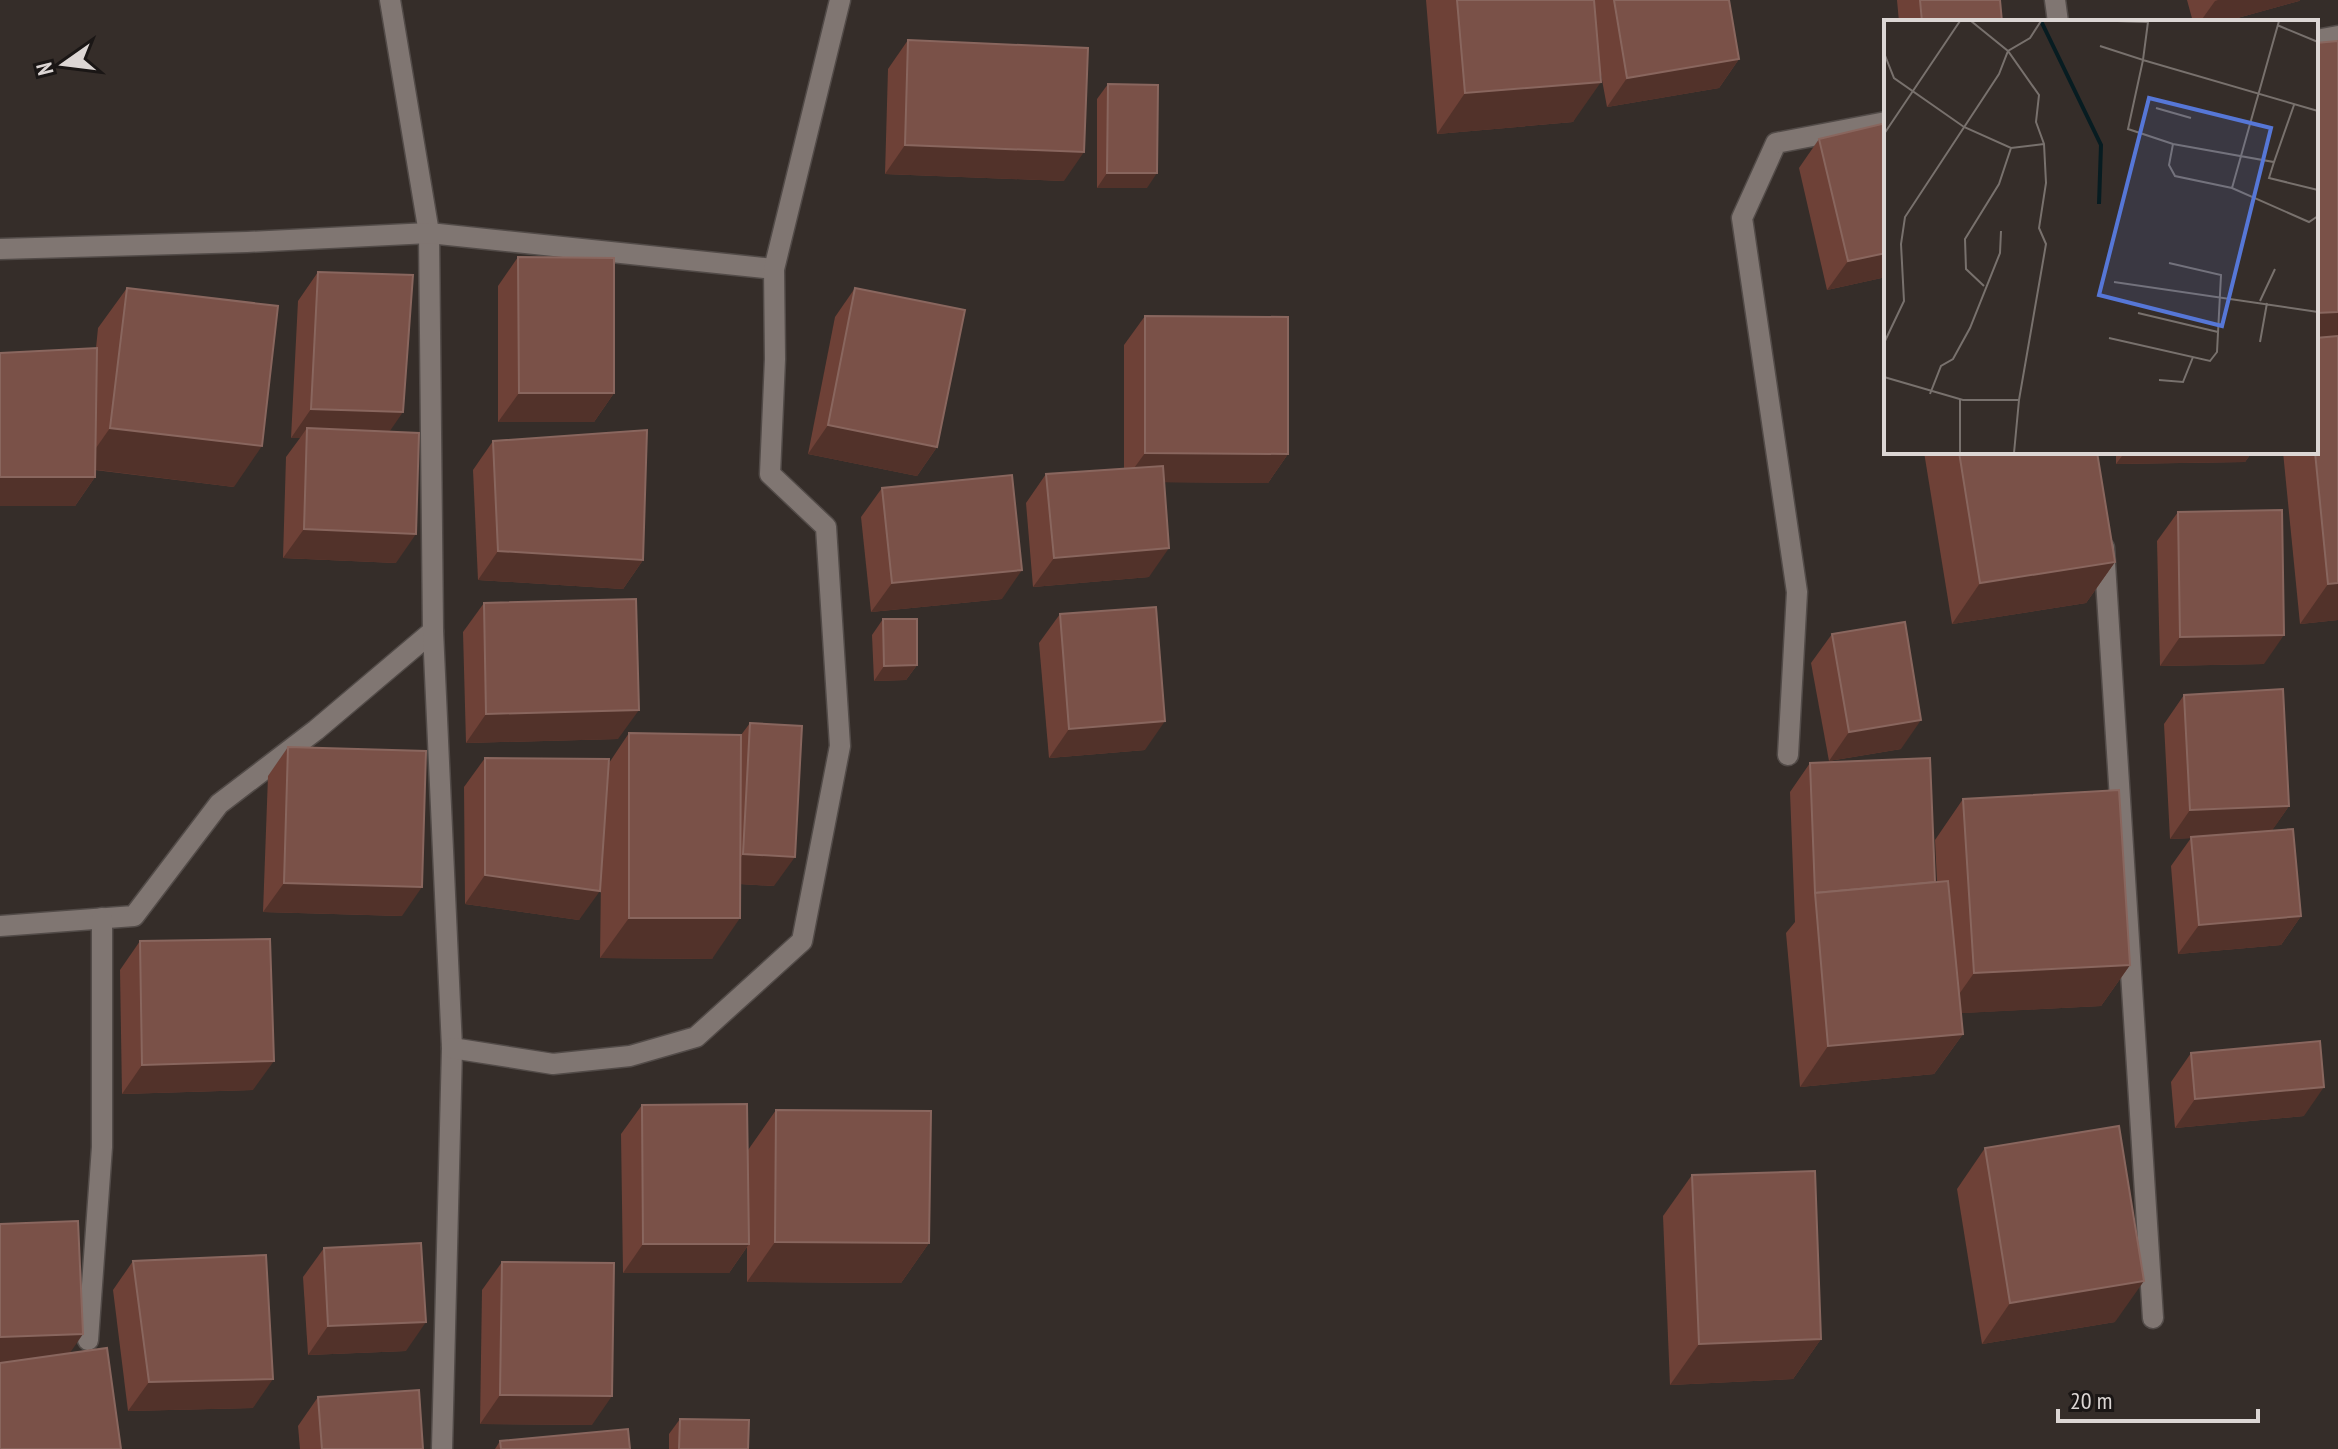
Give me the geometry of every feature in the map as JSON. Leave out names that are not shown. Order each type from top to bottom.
[{"type":"street","points":[[390,0],[429,233],[433,631],[452,1048],[442,1449]]},
{"type":"street","points":[[452,1048],[553,1064],[630,1056],[696,1037],[802,941],[840,746],[826,527],[770,474],[775,359],[774,269],[840,0]]},
{"type":"street","points":[[2055,0],[2058,20]]},
{"type":"street","points":[[2318,40],[2338,36]]},
{"type":"street","points":[[1788,755],[1797,592],[1742,218],[1776,143],[1884,122]]},
{"type":"street","points":[[0,249],[429,233],[774,269]]},
{"type":"street","points":[[2102,531],[2153,1318]]},
{"type":"street","points":[[0,926],[134,916],[219,804],[316,730],[433,631]]},
{"type":"street","points":[[88,1340],[102,1147],[102,918]]},
{"type":"building","points":[[1457,0],[1594,0],[1601,82],[1465,93]]},
{"type":"building","points":[[1614,0],[1729,0],[1739,59],[1627,78]]},
{"type":"building","points":[[1920,0],[2000,0],[2002,20],[1922,20]]},
{"type":"building","points":[[908,40],[1088,48],[1084,152],[905,145]]},
{"type":"building","points":[[2338,41],[2338,312],[2318,313],[2318,43]]},
{"type":"building","points":[[1108,84],[1158,85],[1157,173],[1107,173]]},
{"type":"building","points":[[1884,123],[1884,253],[1848,261],[1819,139]]},
{"type":"building","points":[[518,257],[614,258],[614,393],[519,393]]},
{"type":"building","points":[[318,272],[413,275],[403,412],[311,409]]},
{"type":"building","points":[[127,288],[278,306],[262,446],[110,428]]},
{"type":"building","points":[[855,288],[965,310],[937,447],[828,425]]},
{"type":"building","points":[[1145,316],[1288,317],[1288,454],[1145,453]]},
{"type":"building","points":[[2338,336],[2338,583],[2328,584],[2315,454],[2318,454],[2318,338]]},
{"type":"building","points":[[97,348],[95,477],[0,477],[0,353]]},
{"type":"building","points":[[307,428],[419,433],[416,534],[304,529]]},
{"type":"building","points":[[647,430],[643,560],[498,551],[493,441]]},
{"type":"building","points":[[1959,454],[2097,454],[2115,562],[1980,583]]},
{"type":"building","points":[[1163,466],[1169,548],[1054,558],[1046,474]]},
{"type":"building","points":[[1012,475],[1022,570],[892,583],[882,488]]},
{"type":"building","points":[[2282,510],[2284,635],[2180,637],[2178,512]]},
{"type":"building","points":[[636,599],[639,710],[486,714],[484,603]]},
{"type":"building","points":[[1156,607],[1165,721],[1069,729],[1060,614]]},
{"type":"building","points":[[883,619],[917,619],[917,665],[884,666]]},
{"type":"building","points":[[1905,622],[1921,720],[1849,732],[1832,634]]},
{"type":"building","points":[[2283,689],[2289,806],[2190,810],[2184,695]]},
{"type":"building","points":[[750,723],[802,726],[795,857],[743,854]]},
{"type":"building","points":[[629,733],[741,735],[740,918],[629,918]]},
{"type":"building","points":[[288,747],[426,751],[422,887],[284,883]]},
{"type":"building","points":[[485,758],[609,759],[600,891],[485,875]]},
{"type":"building","points":[[1930,758],[1935,882],[1815,893],[1810,763]]},
{"type":"building","points":[[2119,790],[2130,965],[1974,973],[1963,799]]},
{"type":"building","points":[[2293,829],[2301,916],[2199,925],[2191,837]]},
{"type":"building","points":[[1948,881],[1963,1034],[1828,1046],[1815,893]]},
{"type":"building","points":[[270,939],[274,1061],[142,1065],[140,941]]},
{"type":"building","points":[[2320,1041],[2324,1087],[2195,1099],[2191,1053]]},
{"type":"building","points":[[747,1104],[749,1244],[643,1244],[642,1105]]},
{"type":"building","points":[[776,1110],[931,1111],[929,1243],[775,1242]]},
{"type":"building","points":[[2119,1126],[2144,1281],[2010,1303],[1985,1148]]},
{"type":"building","points":[[1815,1171],[1821,1339],[1699,1344],[1692,1175]]},
{"type":"building","points":[[78,1221],[83,1334],[0,1337],[0,1224]]},
{"type":"building","points":[[421,1243],[426,1322],[328,1326],[324,1248]]},
{"type":"building","points":[[266,1255],[273,1379],[149,1382],[133,1261]]},
{"type":"building","points":[[502,1262],[614,1263],[612,1396],[500,1395]]},
{"type":"building","points":[[107,1348],[121,1449],[0,1449],[0,1363]]},
{"type":"building","points":[[419,1390],[423,1449],[322,1449],[318,1397]]},
{"type":"building","points":[[680,1419],[749,1420],[748,1449],[679,1449]]},
{"type":"building","points":[[628,1429],[630,1449],[501,1449],[500,1441]]}]
